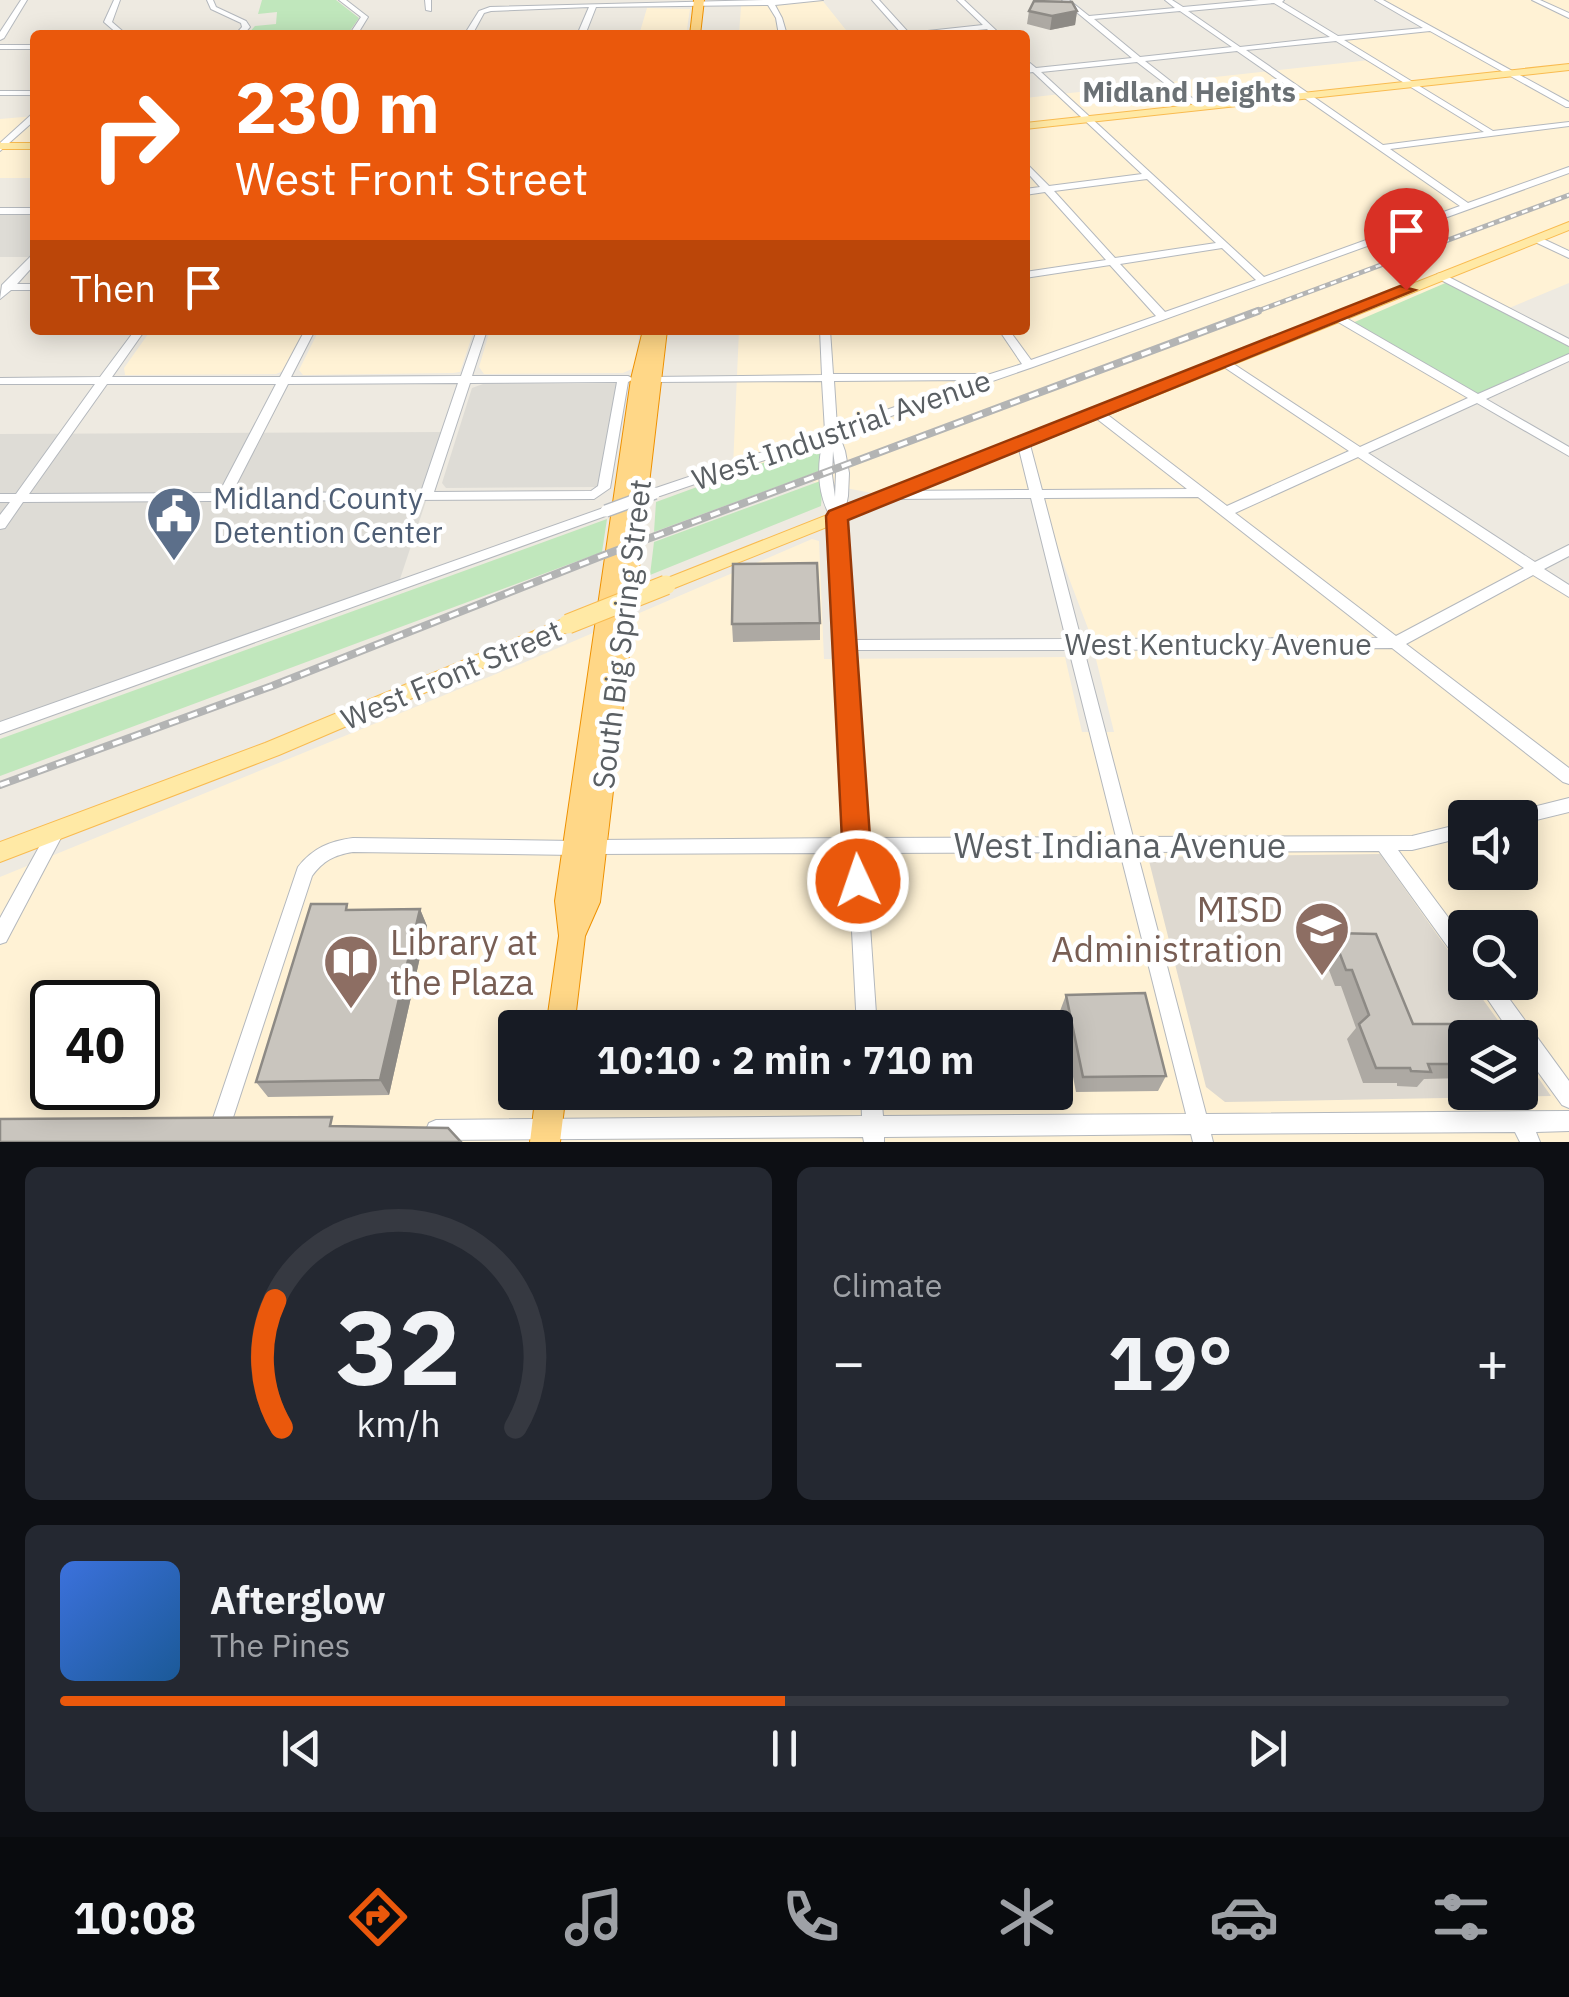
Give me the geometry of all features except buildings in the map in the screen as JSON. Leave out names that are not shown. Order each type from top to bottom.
[{"type":"highway","points":[[695,30],[699,3]]},
{"type":"highway","name":"South Big Spring Street","points":[[562,1010],[572,936],[587,902],[584,848],[639,379],[649,335]]},
{"type":"highway","name":"South Big Spring Street","points":[[639,379],[657,335]]},
{"type":"highway","points":[[546,1136],[549,1110]]},
{"type":"main road","points":[[1030,125],[1569,67]]},
{"type":"main road","points":[[1,147],[30,146]]},
{"type":"main road","name":"West Front Street","points":[[0,852],[272,749],[568,624],[1569,226]]},
{"type":"street","points":[[0,38],[24,0]]},
{"type":"street","points":[[117,0],[108,22],[117,30]]},
{"type":"street","points":[[210,0],[213,8],[245,23],[242,30]]},
{"type":"street","points":[[342,0],[365,18],[357,30]]},
{"type":"street","points":[[471,30],[483,10],[533,3],[574,2],[593,6],[820,0]]},
{"type":"street","points":[[875,0],[902,30]]},
{"type":"street","points":[[960,0],[991,30]]},
{"type":"street","points":[[1065,0],[1198,107]]},
{"type":"street","points":[[1168,0],[1467,207]]},
{"type":"street","points":[[1274,0],[1492,134]]},
{"type":"street","points":[[1088,18],[1283,0]]},
{"type":"street","points":[[1378,0],[1569,104]]},
{"type":"street","points":[[1536,0],[1569,16]]},
{"type":"street","points":[[770,2],[782,30]]},
{"type":"street","points":[[583,30],[593,6]]},
{"type":"street","points":[[966,30],[989,28]]},
{"type":"street","points":[[1030,70],[1430,29]]},
{"type":"street","points":[[0,47],[30,47]]},
{"type":"street","points":[[1030,70],[1263,281]]},
{"type":"street","points":[[0,93],[30,93]]},
{"type":"street","points":[[1,147],[30,121]]},
{"type":"street","points":[[1381,148],[1569,124]]},
{"type":"street","name":"West Industrial Avenue","points":[[0,728],[1569,170]]},
{"type":"street","points":[[1030,171],[1163,317]]},
{"type":"street","points":[[1554,175],[1569,181]]},
{"type":"street","points":[[1030,192],[1149,176]]},
{"type":"street","points":[[0,211],[30,211]]},
{"type":"street","points":[[1536,239],[1569,255]]},
{"type":"street","points":[[1030,274],[1224,245]]},
{"type":"street","points":[[3,290],[30,263]]},
{"type":"street","points":[[1441,276],[1569,343]]},
{"type":"street","points":[[3,290],[30,287]]},
{"type":"street","points":[[1338,317],[1569,452]]},
{"type":"street","points":[[0,525],[136,335]]},
{"type":"street","points":[[223,497],[307,335]]},
{"type":"street","points":[[0,498],[426,496],[480,335]]},
{"type":"street","points":[[825,335],[832,430],[826,446],[828,504],[837,516],[866,1010]]},
{"type":"street","points":[[1008,335],[1029,365]]},
{"type":"street","points":[[1226,512],[1569,357]]},
{"type":"street","points":[[1222,361],[1569,592]]},
{"type":"street","points":[[0,381],[993,377]]},
{"type":"street","name":"South Big Spring Street","points":[[426,496],[601,492],[639,379]]},
{"type":"street","points":[[1096,412],[1569,777]]},
{"type":"street","points":[[1023,441],[1201,1133]]},
{"type":"street","points":[[891,495],[1201,494]]},
{"type":"street","name":"West Kentucky Avenue","points":[[844,645],[1395,643],[1569,550]]},
{"type":"street","points":[[1538,813],[1569,805]]},
{"type":"street","points":[[0,936],[56,832]]},
{"type":"street","name":"West Indiana Avenue","points":[[218,1134],[304,872],[314,858],[332,846],[1412,843],[1448,834]]},
{"type":"street","points":[[1383,843],[1448,932]]},
{"type":"street","points":[[1498,1000],[1569,1098]]},
{"type":"street","points":[[872,1110],[874,1135]]},
{"type":"street","points":[[412,1130],[546,1136],[1526,1132],[1569,1121]]},
{"type":"shaded area","points":[[768,0],[822,0],[846,30],[739,30],[741,6],[771,6]]},
{"type":"shaded area","points":[[1379,0],[1569,0],[1569,283],[1414,348],[1477,399],[1360,452],[1569,592],[1569,1142],[0,1142],[0,877],[523,663],[812,539],[819,541],[824,659],[1065,657],[1082,732],[1114,732],[1089,631],[1037,494],[883,495],[733,467],[739,335],[1030,335],[1030,97],[1370,60],[1336,38],[1428,28]]},
{"type":"shaded area","points":[[647,8],[690,9],[687,30],[640,30]]},
{"type":"shaded area","points":[[30,116],[30,178],[0,178],[0,119]]},
{"type":"shaded area","points":[[30,214],[29,257],[0,257],[0,215]]},
{"type":"shaded area","points":[[147,335],[301,335],[283,371],[276,374],[125,375],[124,368]]},
{"type":"shaded area","points":[[316,335],[472,335],[460,372],[303,375],[299,370]]},
{"type":"shaded area","points":[[489,335],[639,335],[634,368],[623,373],[484,374],[479,367]]},
{"type":"shaded area","points":[[483,384],[617,384],[599,487],[446,488],[442,483],[472,388]]},
{"type":"shaded area","points":[[449,432],[397,588],[0,730],[0,434]]},
{"type":"shaded area","name":"MISD Administration","points":[[1380,854],[1448,950],[1448,1000],[1483,1000],[1498,1020],[1448,1020],[1448,1098],[1225,1102],[1206,1087],[1148,857]]},
{"type":"shaded area","name":"MISD Administration","points":[[1538,1078],[1551,1096],[1538,1096]]},
{"type":"green space","points":[[262,0],[336,0],[359,18],[351,30],[251,30],[255,26],[276,24],[277,12],[258,14]]},
{"type":"green space","points":[[1450,281],[1569,343],[1569,357],[1478,399],[1350,324]]},
{"type":"green space","points":[[809,446],[820,451],[822,470],[654,532],[656,502]]},
{"type":"green space","points":[[823,480],[821,506],[650,575],[654,542]]},
{"type":"green space","points":[[607,519],[602,552],[0,776],[0,739]]},
{"type":"railway","points":[[1252,313],[1569,195]]},
{"type":"railway","points":[[0,785],[272,686],[599,557],[1258,311]]},
{"type":"place","name":"Midland County Detention Center","points":[[174,563]]},
{"type":"place","name":"MISD Administration","points":[[1322,978]]},
{"type":"place","name":"Library at the Plaza","points":[[351,1011]]},
{"type":"district","name":"Midland Heights","points":[[1189,91]]},
{"type":"route","points":[[858,881],[837,516],[1406,290]]}]
